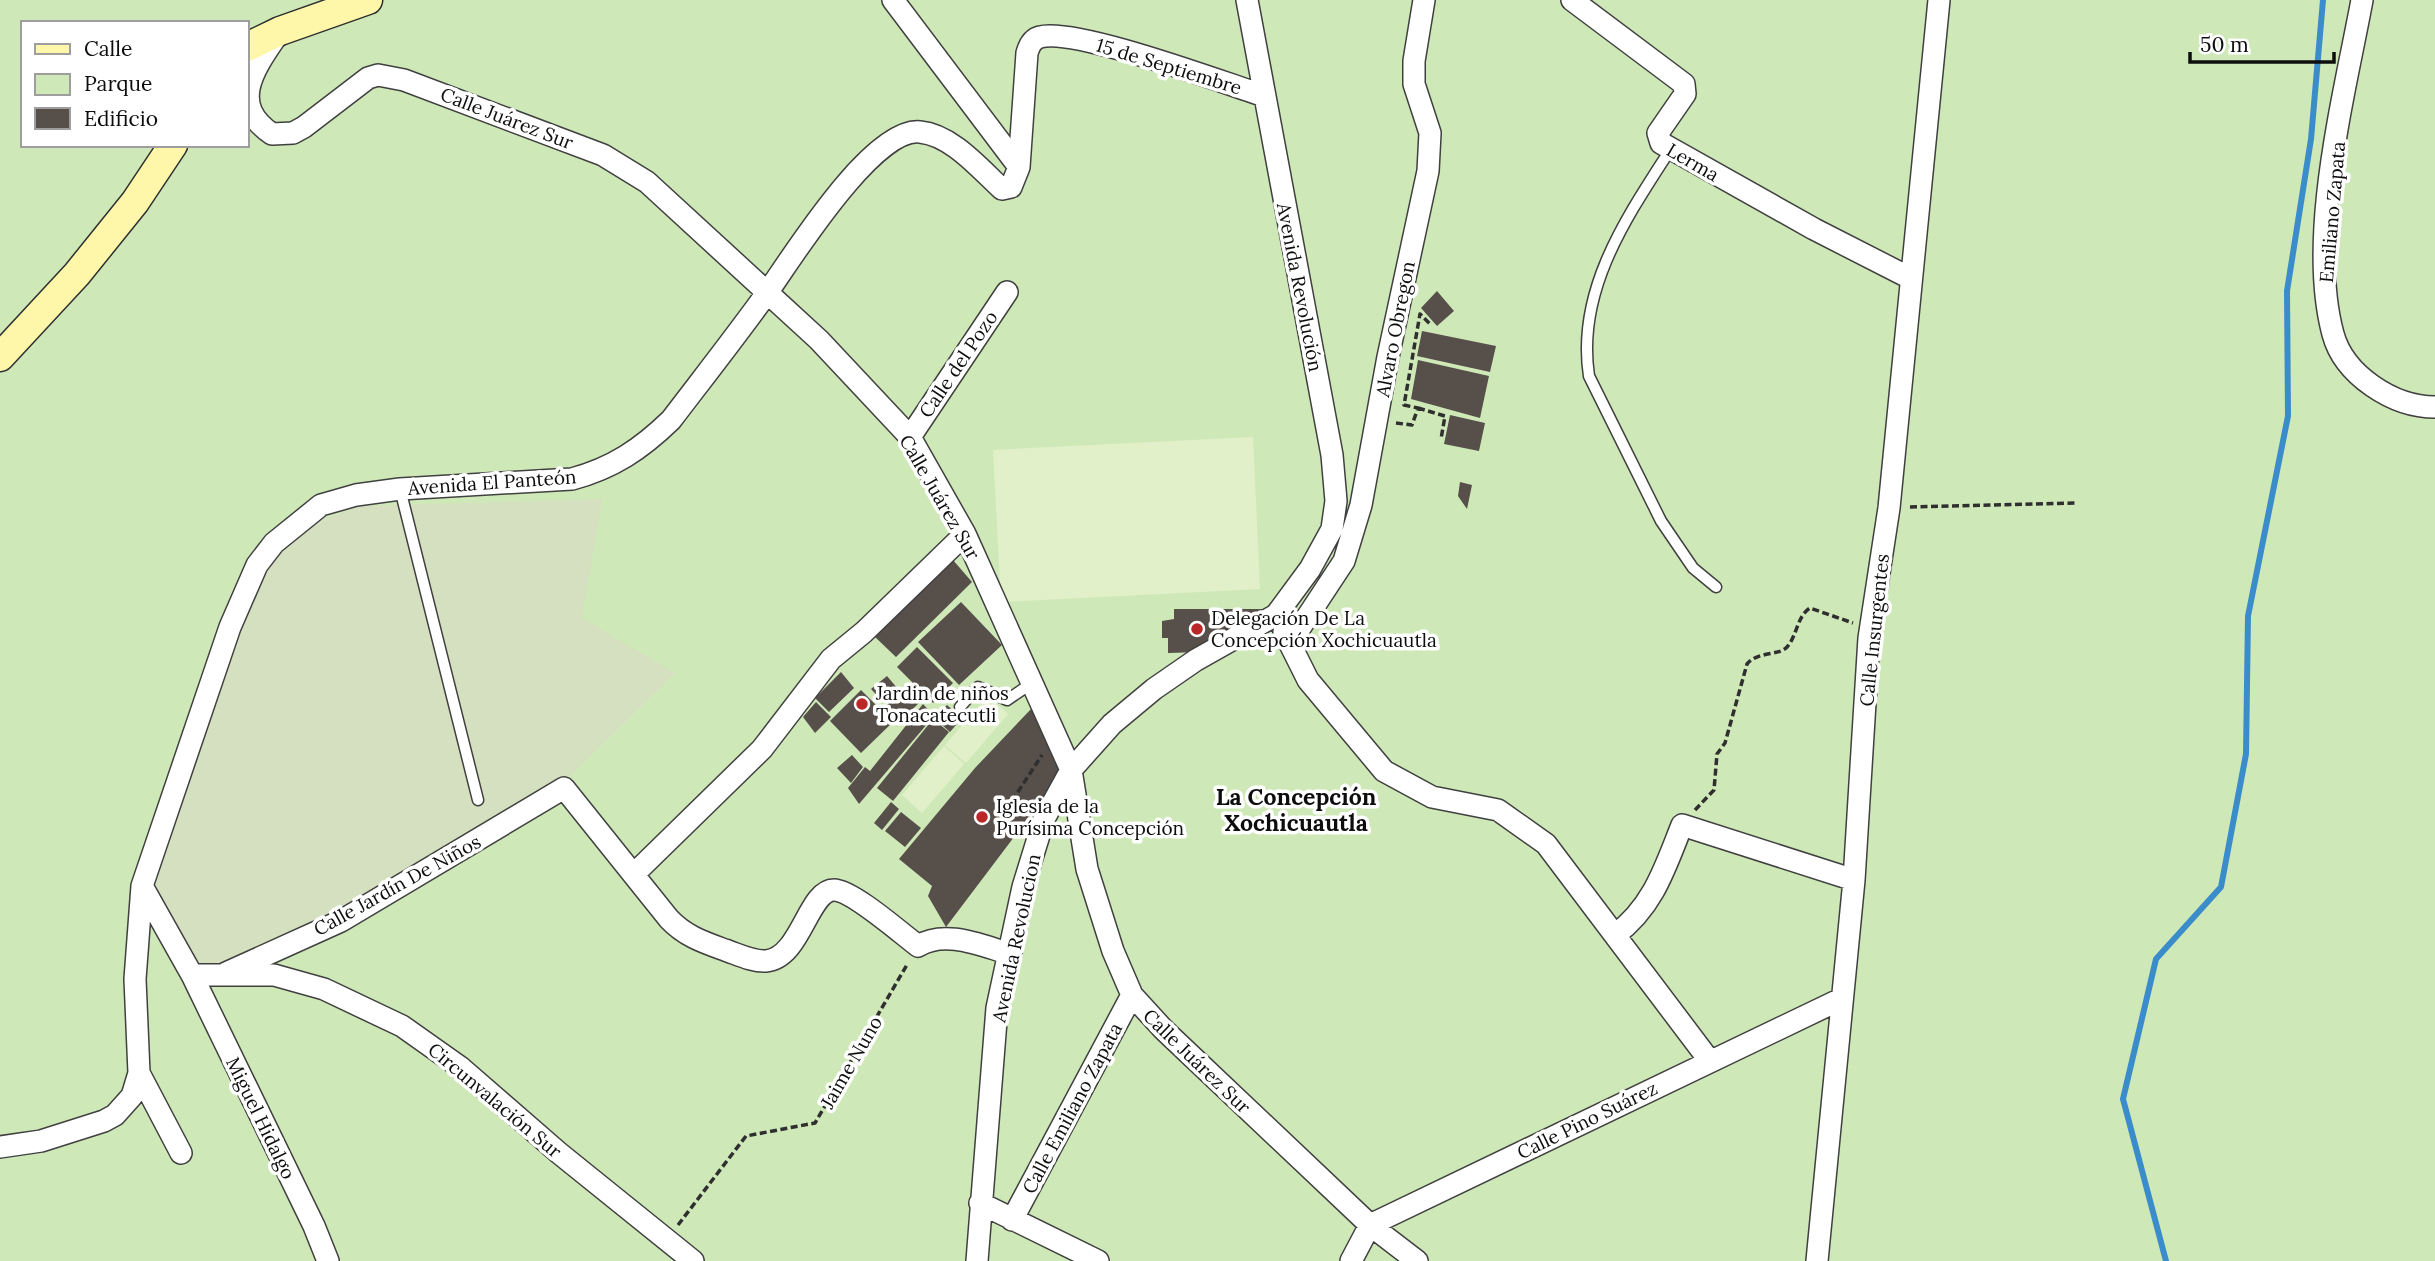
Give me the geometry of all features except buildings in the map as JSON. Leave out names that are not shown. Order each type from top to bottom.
[{"type":"main road","points":[[248,47],[280,31],[368,0]]},
{"type":"main road","points":[[0,357],[77,274],[135,202],[172,147]]},
{"type":"street","points":[[893,0],[1019,167]]},
{"type":"street","name":"Avenida Revolución","points":[[1247,0],[1334,478],[1336,501],[1332,529],[1310,569]]},
{"type":"street","name":"Alvaro Obregon","points":[[1290,643],[1345,561],[1361,505],[1428,171],[1430,133],[1414,84],[1414,61],[1424,0]]},
{"type":"street","name":"Lerma","points":[[1572,0],[1684,84],[1685,94],[1658,133],[1661,143],[1910,278]]},
{"type":"street","name":"Calle Insurgentes","points":[[1817,1261],[1854,880],[1869,638],[1889,508],[1939,0]]},
{"type":"street","name":"Emiliano Zapata","points":[[2362,0],[2331,185],[2324,289],[2333,336],[2348,363],[2379,392],[2435,407]]},
{"type":"street","name":"Calle Juárez Sur","points":[[280,31],[251,74],[248,89],[254,115],[272,134],[293,133],[304,127],[368,78],[379,75],[404,80],[603,155],[647,182],[819,340],[910,437],[965,534],[1071,770],[1087,869],[1113,951],[1132,995],[1163,1029],[1370,1225],[1417,1261]]},
{"type":"street","name":"15 de Septiembre","points":[[1019,167],[1028,49],[1032,42],[1040,37],[1072,38],[1120,50],[1265,96]]},
{"type":"street","name":"Avenida El Panteón","points":[[0,1147],[41,1142],[115,1115],[132,1096],[139,1073],[135,979],[142,886],[230,627],[257,565],[274,543],[321,505],[356,495],[400,489],[572,479],[615,464],[643,446],[671,420],[767,293],[802,240],[848,181],[885,145],[904,133],[920,132],[937,136],[962,152],[1002,188],[1011,187],[1019,167]]},
{"type":"street","name":"Calle del Pozo","points":[[910,437],[1007,292]]},
{"type":"street","points":[[965,534],[864,632],[831,659],[762,749],[634,874],[684,933],[756,960],[774,960],[783,954],[821,897],[832,890],[849,896],[918,946],[930,940],[946,938],[1011,954]]},
{"type":"street","name":"Avenida Revolucion","points":[[977,1261],[997,1008],[1011,954],[1023,887],[1044,819],[1071,770],[1112,724],[1154,689],[1276,615],[1310,569]]},
{"type":"street","points":[[1276,615],[1308,680],[1384,771],[1432,797],[1498,810],[1516,820],[1546,844],[1709,1060]]},
{"type":"street","name":"Calle Jardín De Niños","points":[[226,973],[341,920],[564,788],[634,874]]},
{"type":"street","points":[[1615,936],[1649,902],[1682,825],[1854,880]]},
{"type":"street","points":[[142,886],[192,975]]},
{"type":"street","name":"Circunvalación Sur","points":[[192,975],[274,975],[324,989],[402,1026],[460,1067],[693,1261]]},
{"type":"street","name":"Miguel Hidalgo","points":[[192,975],[314,1226],[328,1261]]},
{"type":"street","name":"Calle Emiliano Zapata","points":[[1012,1220],[1132,995]]},
{"type":"street","name":"Calle Pino Suárez","points":[[1370,1225],[1709,1060],[1841,999]]},
{"type":"street","points":[[139,1073],[181,1153]]},
{"type":"street","points":[[981,1203],[1098,1261]]},
{"type":"street","points":[[1351,1261],[1370,1225]]},
{"type":"lane","points":[[1670,150],[1612,248],[1586,322],[1585,351],[1589,376],[1661,521],[1693,568],[1716,587]]},
{"type":"lane","points":[[400,489],[478,800]]},
{"type":"lane","points":[[960,707],[978,687],[1007,700],[1032,683]]},
{"type":"path","points":[[1431,325],[1420,314],[1404,405],[1445,416],[1441,439]]},
{"type":"path","points":[[1378,415],[1388,421],[1412,425],[1418,408]]},
{"type":"path","points":[[1889,508],[2075,503]]},
{"type":"path","points":[[1682,825],[1714,790],[1717,754],[1725,743],[1747,664],[1753,658],[1783,651],[1789,645],[1804,611],[1810,608],[1861,625],[1869,638]]},
{"type":"path","points":[[1012,801],[1048,746],[1057,738]]},
{"type":"path","name":"Jaime Nuno","points":[[667,1241],[746,1136],[815,1123],[918,946]]},
{"type":"green space","points":[[0,0],[2435,0],[2435,1261],[0,1261]]},
{"type":"green space","points":[[1253,437],[1260,589],[1001,602],[993,450]]},
{"type":"green space","points":[[602,499],[582,618],[675,673],[558,788],[422,873],[207,975],[180,966],[147,874],[258,577],[285,547],[316,522],[359,506]]},
{"type":"green space","points":[[988,696],[1008,714],[966,763],[945,745]]},
{"type":"green space","points":[[944,746],[964,764],[922,813],[902,795]]},
{"type":"waterway","points":[[2166,1261],[2123,1099],[2156,959],[2221,887],[2246,754],[2248,616],[2288,416],[2287,291],[2311,139],[2323,0]]},
{"type":"place","name":"Delegación De La Concepción Xochicuautla","points":[[1197,629]]},
{"type":"place","name":"Jardin de niños Tonacatecutli","points":[[862,704]]},
{"type":"place","name":"Iglesia de la Purísima Concepción","points":[[982,817]]},
{"type":"district","name":"La Concepción Xochicuautla","points":[[1296,809]]}]
